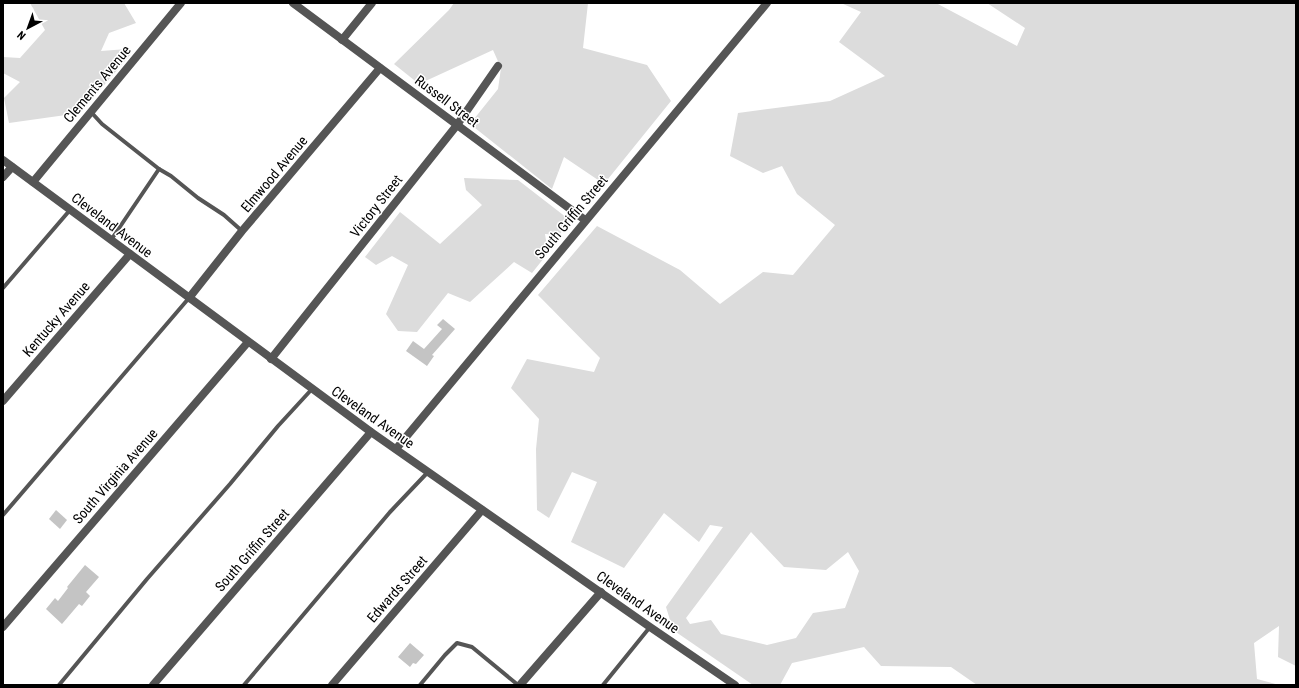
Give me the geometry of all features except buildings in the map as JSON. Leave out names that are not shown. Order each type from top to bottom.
[{"type":"street","name":"Clements Avenue","points":[[33,182],[181,3]]},
{"type":"street","name":"Russell Street","points":[[293,3],[585,220]]},
{"type":"street","points":[[342,40],[372,3]]},
{"type":"street","name":"South Griffin Street","points":[[396,449],[767,3]]},
{"type":"street","name":"Victory Street","points":[[271,359],[457,125],[498,66]]},
{"type":"street","name":"Elmwood Avenue","points":[[189,298],[242,231],[380,68]]},
{"type":"street","name":"Cleveland Avenue","points":[[3,160],[312,390],[735,685]]},
{"type":"street","points":[[3,178],[12,166]]},
{"type":"street","name":"Kentucky Avenue","points":[[3,401],[130,254]]},
{"type":"street","name":"South Virginia Avenue","points":[[3,627],[248,342]]},
{"type":"street","name":"South Griffin Street","points":[[153,685],[371,432]]},
{"type":"street","name":"Edwards Street","points":[[332,685],[482,510]]},
{"type":"street","points":[[519,685],[601,592]]},
{"type":"lane","points":[[91,112],[102,124],[159,169],[171,176],[198,198],[224,215],[242,231]]},
{"type":"lane","points":[[111,240],[159,169]]},
{"type":"lane","points":[[3,288],[70,209]]},
{"type":"lane","points":[[3,515],[189,298]]},
{"type":"lane","points":[[59,685],[278,426],[312,390]]},
{"type":"lane","points":[[244,685],[390,512],[428,472]]},
{"type":"lane","points":[[610,685],[604,683],[650,627]]},
{"type":"lane","points":[[420,685],[445,655],[457,644],[472,647],[519,685]]},
{"type":"shaded area","points":[[30,3],[124,3],[136,23],[109,33],[101,51],[127,49],[130,55],[80,113],[9,123],[4,98],[20,82],[3,73],[3,57],[20,58],[45,30]]},
{"type":"shaded area","points":[[454,3],[588,3],[583,48],[647,65],[671,101],[604,184],[564,157],[552,189],[470,124],[498,89],[501,68],[493,50],[419,84],[394,64],[449,10]]},
{"type":"shaded area","points":[[841,3],[936,3],[1017,46],[1025,28],[987,3],[1296,3],[1296,666],[1278,657],[1279,626],[1254,643],[1257,679],[1279,685],[977,685],[951,667],[881,666],[864,647],[792,663],[780,685],[753,685],[673,630],[666,607],[723,527],[710,525],[699,542],[664,513],[624,568],[571,542],[597,482],[572,472],[549,518],[537,510],[536,449],[539,419],[511,388],[527,359],[594,372],[600,358],[538,295],[597,226],[680,270],[720,304],[763,272],[793,275],[835,225],[797,194],[782,166],[763,173],[730,156],[738,113],[830,101],[885,76],[839,42],[861,12]],"holes":[[[751,532],[784,567],[826,570],[848,552],[859,571],[845,608],[813,613],[796,638],[767,645],[721,634],[711,620],[690,624],[686,618]]]},
{"type":"shaded area","points":[[464,178],[518,180],[571,221],[559,235],[545,234],[548,253],[532,273],[514,262],[470,302],[448,293],[417,332],[398,331],[386,314],[408,265],[392,256],[376,265],[365,257],[400,212],[440,244],[482,205],[466,190]]}]
